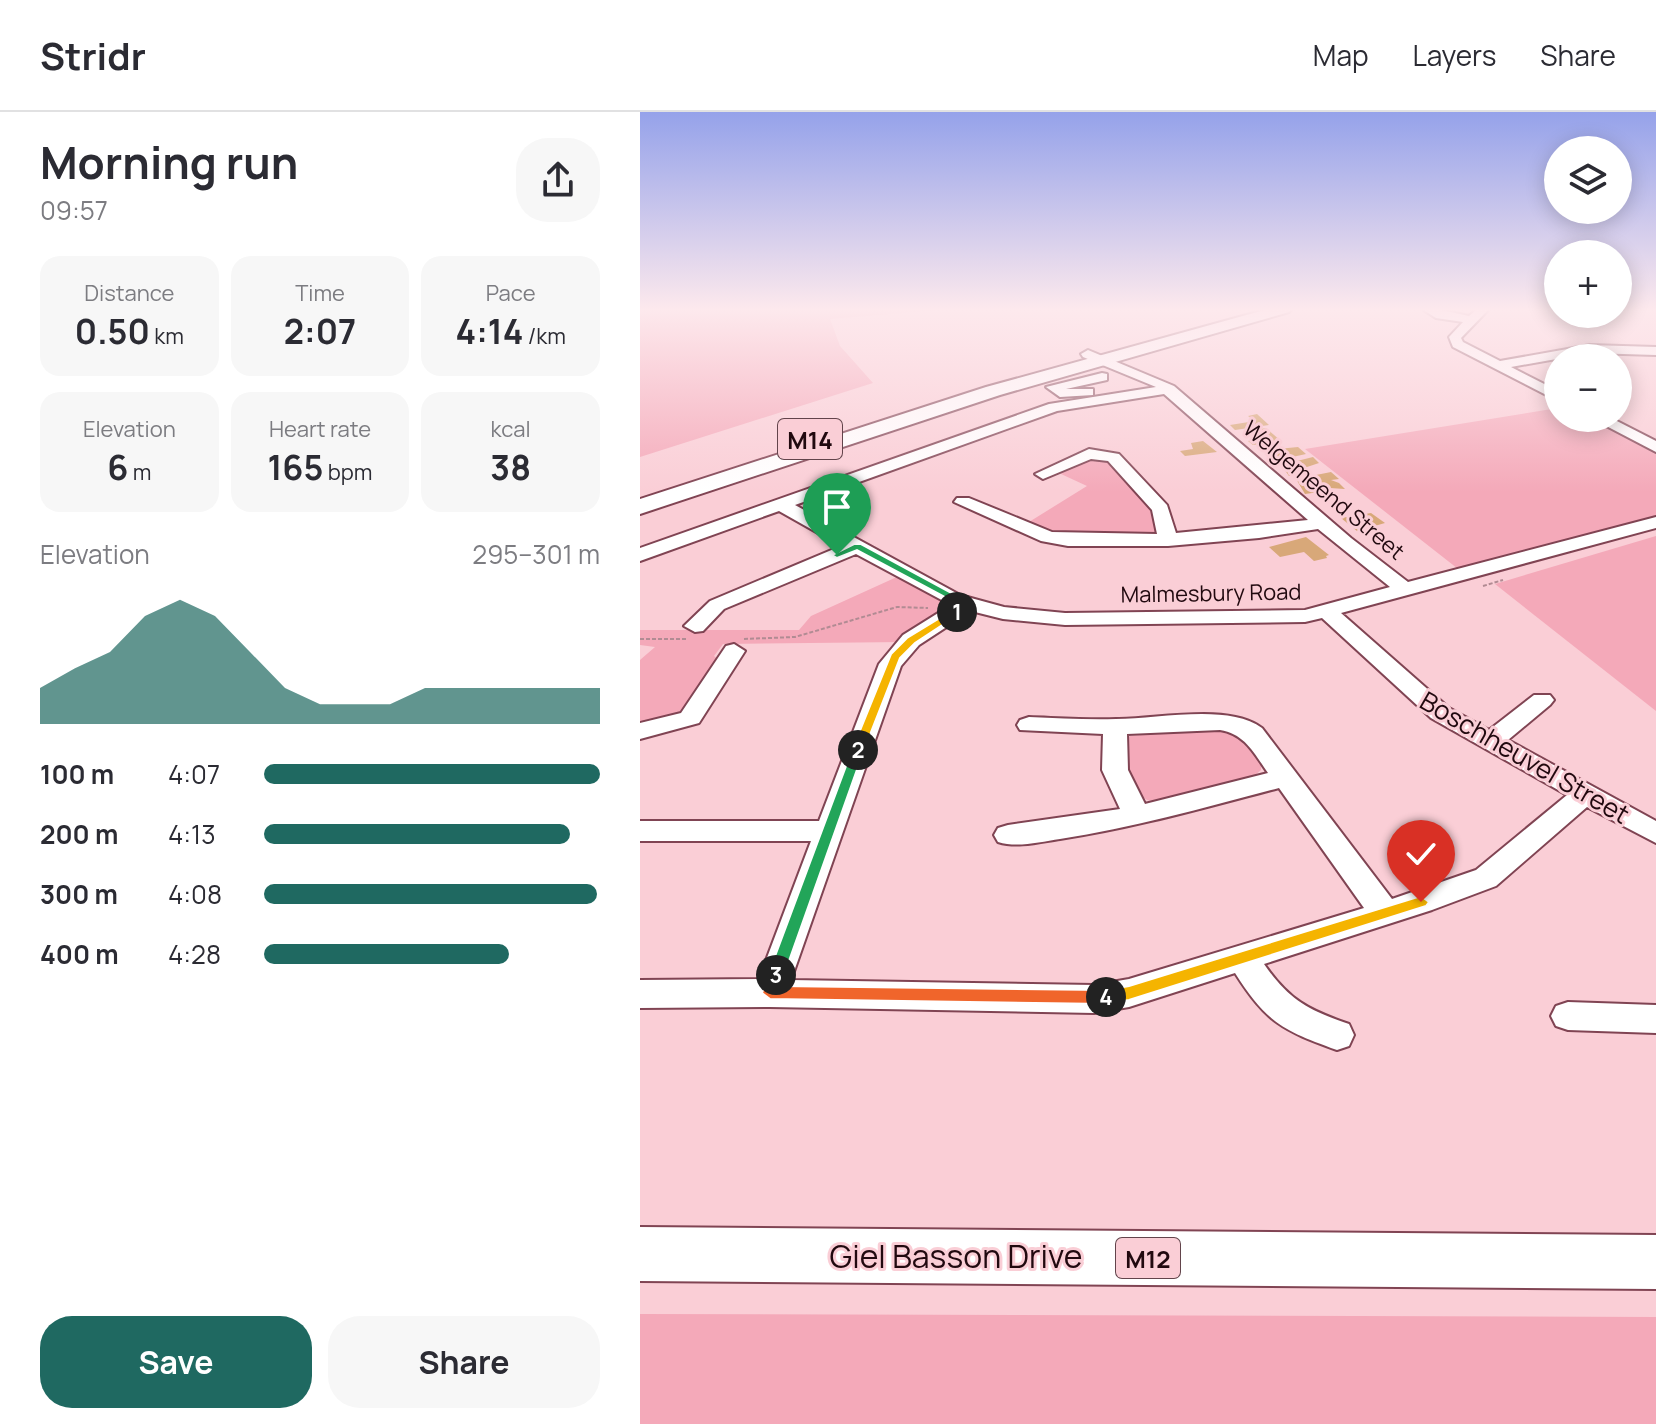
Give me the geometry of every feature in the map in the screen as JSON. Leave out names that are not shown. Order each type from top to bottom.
[{"type":"main road","name":"M14","points":[[640,496],[891,412],[1102,375],[1113,370]]},
{"type":"main road","name":"M14","points":[[640,507],[922,413],[1115,370]]},
{"type":"main road","name":"Giel Basson Drive","points":[[640,1254],[1656,1262]]},
{"type":"street","points":[[1504,370],[1544,390]]},
{"type":"street","points":[[1088,392],[1060,393],[1053,387],[1102,375],[1169,389]]},
{"type":"street","points":[[640,555],[1062,405],[1102,375]]},
{"type":"street","name":"Welgemeend Street","points":[[1102,375],[1150,377],[1169,389],[1323,523],[1406,590]]},
{"type":"street","points":[[1626,432],[1656,447]]},
{"type":"street","points":[[1636,437],[1656,432]]},
{"type":"street","points":[[1043,474],[1089,454],[1113,457],[1161,509],[1168,540]]},
{"type":"street","points":[[963,502],[1058,539],[1168,540],[1254,534],[1323,523]]},
{"type":"street","name":"Malmesbury Road","points":[[781,505],[967,604],[1003,613],[1065,619],[1279,618],[1328,612],[1656,522]]},
{"type":"street","points":[[697,632],[717,605],[857,546]]},
{"type":"street","points":[[770,993],[890,664],[911,640],[967,604]]},
{"type":"street","name":"Boschheuvel Street","points":[[1328,612],[1430,706],[1489,742],[1656,833]]},
{"type":"street","points":[[640,731],[690,718],[738,645]]},
{"type":"street","points":[[1489,742],[1542,700]]},
{"type":"street","points":[[1029,725],[1115,727],[1220,722],[1243,726],[1253,734],[1384,912]]},
{"type":"street","points":[[1115,727],[1115,770],[1137,815]]},
{"type":"street","points":[[1008,835],[1046,833],[1137,815],[1284,778]]},
{"type":"street","points":[[640,994],[770,993],[1094,999],[1129,993],[1486,878],[1585,794]]},
{"type":"street","points":[[640,831],[828,831]]},
{"type":"street","points":[[1242,957],[1278,1009],[1293,1019],[1337,1035]]},
{"type":"street","points":[[1568,1016],[1656,1019]]},
{"type":"path","points":[[738,645],[810,634],[897,607],[935,608]]},
{"type":"path","points":[[640,645],[642,639],[697,632]]},
{"type":"shaded area","points":[[640,370],[862,370],[873,383],[640,457]]},
{"type":"shaded area","points":[[1544,410],[1544,432],[1619,432],[1656,451],[1656,518],[1578,537],[1578,540],[1462,572],[1305,449]]},
{"type":"shaded area","points":[[1088,456],[1112,458],[1155,508],[1161,533],[1152,538],[1056,534],[1029,522],[1087,486],[1061,474],[1064,467]]},
{"type":"shaded area","points":[[1656,536],[1656,711],[1495,584]]},
{"type":"shaded area","points":[[899,576],[955,608],[904,642],[723,644],[714,656],[722,662],[684,715],[640,727],[640,660],[655,647],[640,645],[640,630],[799,630],[811,616]]},
{"type":"shaded area","points":[[1219,728],[1238,732],[1261,760],[1261,770],[1254,776],[1158,802],[1138,794],[1124,767],[1124,742],[1130,736]]},
{"type":"shaded area","points":[[640,1314],[1656,1317],[1656,1424],[640,1424]]},
{"type":"building","points":[[1257,414],[1269,425],[1235,430],[1230,425],[1255,421],[1248,416]]},
{"type":"building","points":[[1266,428],[1281,441],[1253,445],[1248,441],[1259,439],[1250,431]]},
{"type":"building","points":[[1203,441],[1217,452],[1185,456],[1180,451],[1193,449],[1191,443]]},
{"type":"building","points":[[1298,447],[1306,454],[1274,461],[1266,455],[1270,454],[1266,450]]},
{"type":"building","points":[[1313,457],[1319,463],[1301,469],[1304,473],[1289,476],[1281,465]]},
{"type":"building","points":[[1331,472],[1339,479],[1331,480],[1345,489],[1315,487],[1319,492],[1305,494],[1296,479]]},
{"type":"building","points":[[1371,513],[1385,523],[1357,531],[1341,518]]},
{"type":"building","points":[[1306,537],[1329,555],[1327,558],[1314,561],[1304,552],[1280,557],[1269,547]]},
{"type":"route","points":[[837,555],[857,546],[967,604],[911,640],[890,664],[770,993],[1094,999],[1129,993],[1421,902]]}]
